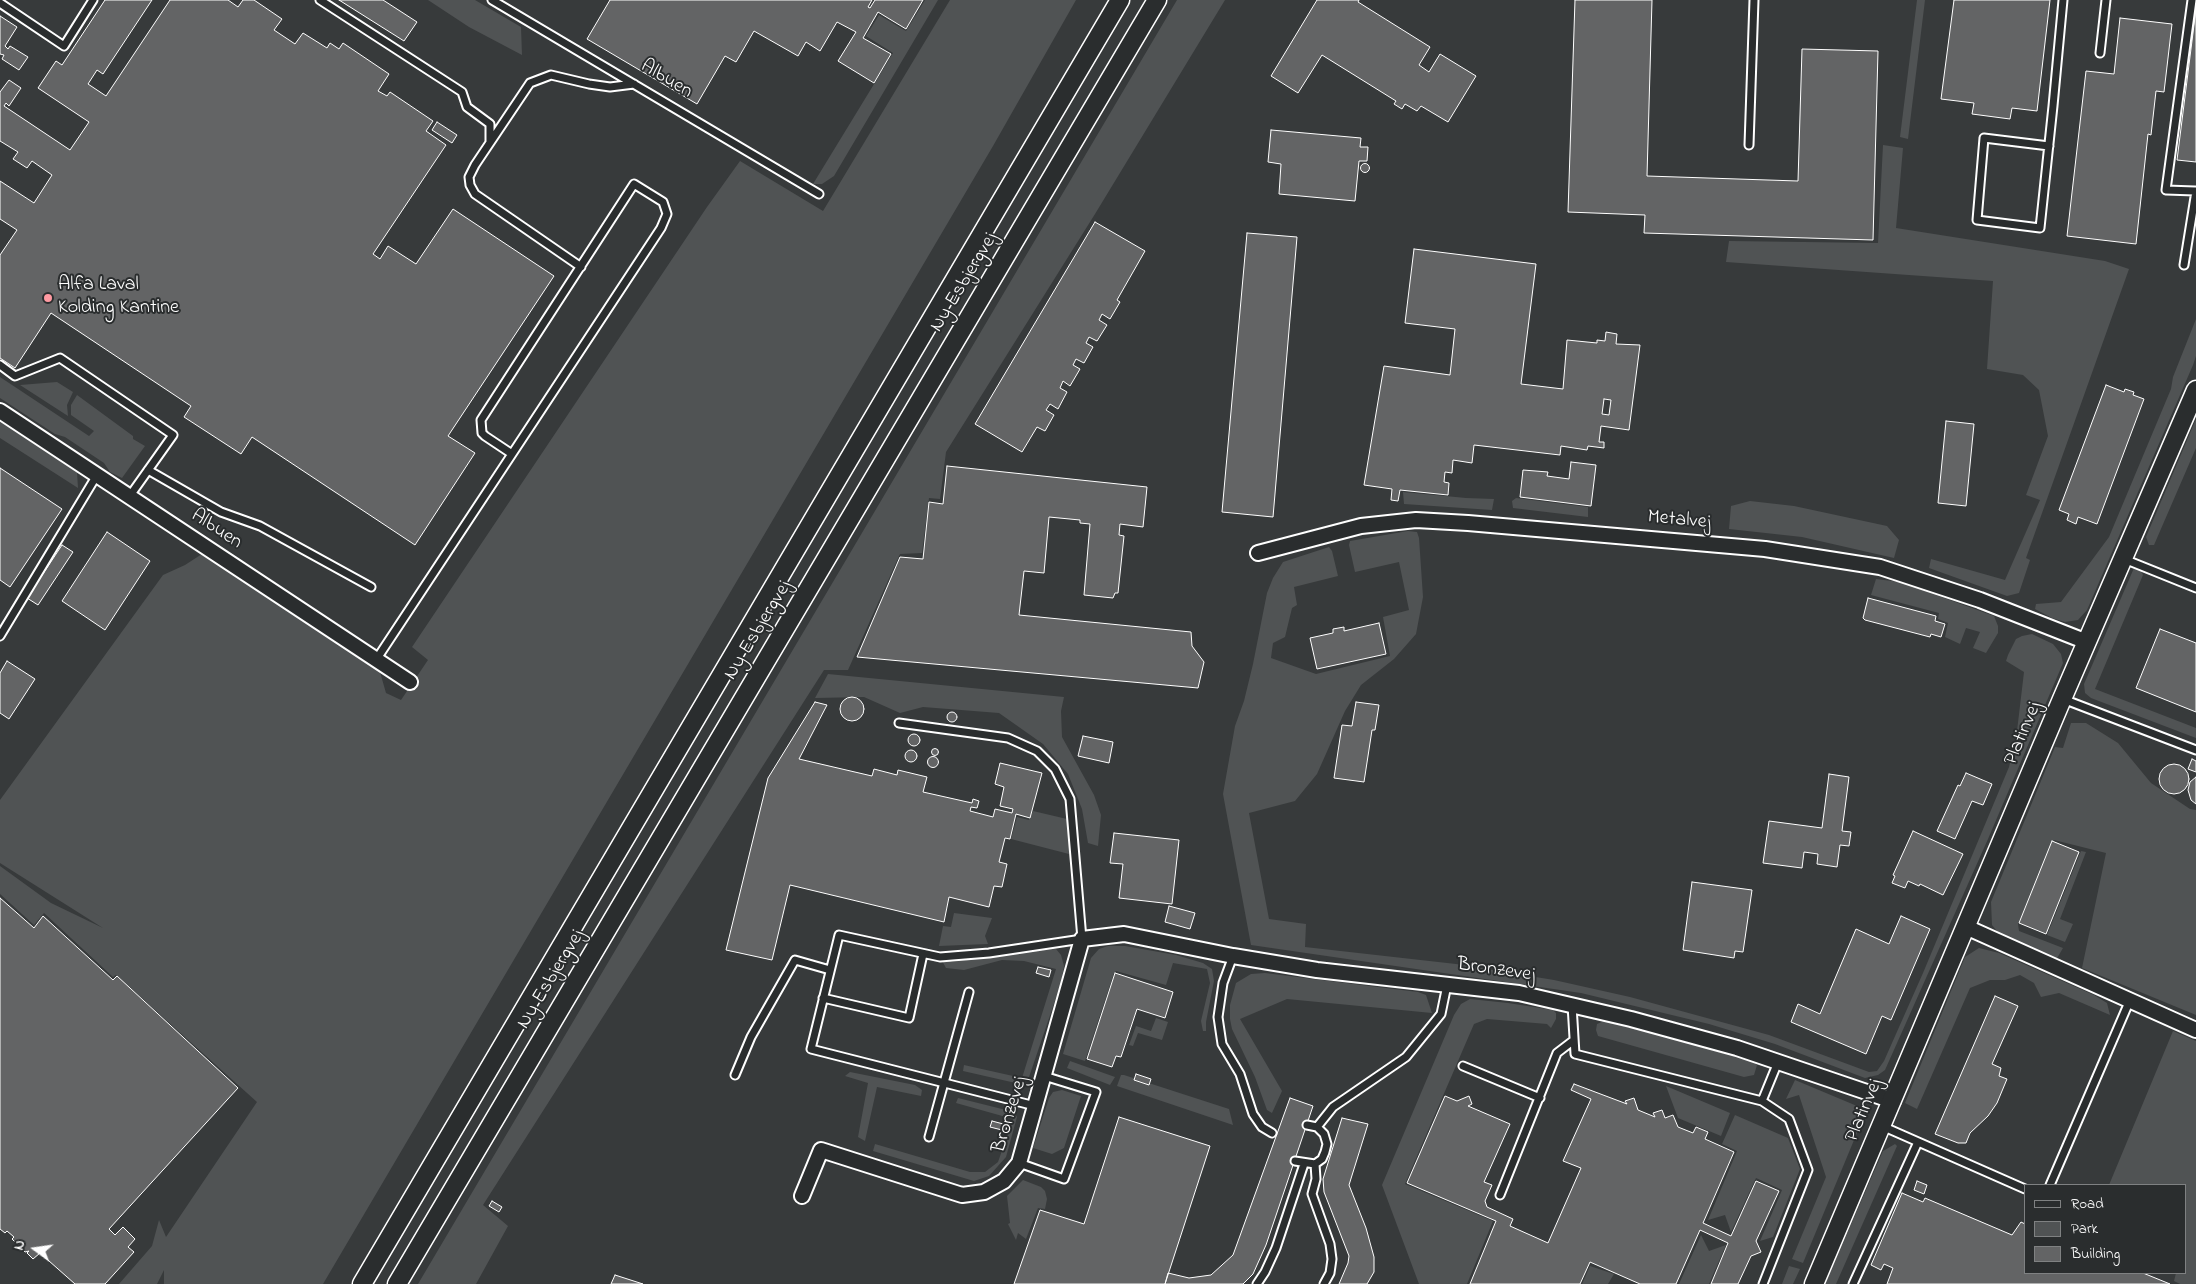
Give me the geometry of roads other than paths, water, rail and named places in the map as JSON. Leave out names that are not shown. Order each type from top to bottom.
[{"type":"street","name":"Ny Esbjergvej","points":[[362,1284],[1120,0]]},
{"type":"street","name":"Ny Esbjergvej","points":[[397,1284],[1157,0]]},
{"type":"street","name":"Platinvej","points":[[1814,1284],[2062,699],[2196,390]]},
{"type":"street","name":"Albuen","points":[[0,411],[410,682]]},
{"type":"street","name":"Metalvej","points":[[1258,553],[1361,526],[1416,520],[1468,522],[1765,549],[1880,567],[1980,600],[2087,642]]},
{"type":"street","points":[[1966,927],[2196,1030]]},
{"type":"street","name":"Bronzevej","points":[[802,1196],[820,1150],[962,1196],[984,1192],[1004,1181],[1019,1164],[1082,939],[1124,934],[1233,956],[1316,970],[1519,993],[1728,1045],[1893,1101]]},
{"type":"lane","points":[[0,3],[64,46],[93,0]]},
{"type":"lane","points":[[320,0],[462,92],[467,107],[490,124],[490,142]]},
{"type":"lane","name":"Albuen","points":[[492,0],[819,194]]},
{"type":"lane","points":[[1749,145],[1754,0]]},
{"type":"lane","points":[[2049,146],[1984,138],[1977,220],[2040,228],[2049,146],[2063,0]]},
{"type":"lane","points":[[2100,53],[2106,0]]},
{"type":"lane","points":[[2184,265],[2196,191],[2166,190],[2192,0]]},
{"type":"lane","points":[[581,267],[475,194],[470,185],[469,177],[530,83],[551,75],[610,87],[634,84]]},
{"type":"lane","points":[[376,660],[662,228],[667,214],[662,202],[634,184],[481,420],[482,433],[512,454]]},
{"type":"lane","points":[[0,365],[15,376],[60,358],[173,436],[129,497]]},
{"type":"lane","points":[[148,470],[221,512],[260,526],[371,587]]},
{"type":"lane","points":[[0,636],[97,476]]},
{"type":"lane","points":[[2124,559],[2196,588]]},
{"type":"lane","points":[[2062,699],[2196,750]]},
{"type":"lane","points":[[899,723],[1008,738],[1037,751],[1055,769],[1070,799],[1082,939]]},
{"type":"lane","name":"Bronzevej","points":[[830,970],[839,935],[940,957],[1082,939]]},
{"type":"lane","points":[[824,998],[909,1018],[923,954]]},
{"type":"lane","points":[[1233,956],[1223,983],[1218,1017],[1222,1044],[1240,1074],[1253,1114],[1262,1127],[1272,1133]]},
{"type":"lane","points":[[735,1075],[751,1037],[795,960],[830,970],[811,1050],[1035,1106]]},
{"type":"lane","points":[[1317,1127],[1333,1107],[1406,1057],[1441,1014],[1447,985]]},
{"type":"lane","points":[[929,1137],[969,992]]},
{"type":"lane","points":[[2050,1184],[2130,1000]]},
{"type":"lane","points":[[1572,1005],[1575,1054],[1762,1101],[1789,1119],[1808,1170],[1763,1284]]},
{"type":"lane","points":[[1500,1194],[1557,1053],[1574,1040]]},
{"type":"lane","points":[[1762,1101],[1778,1062]]},
{"type":"lane","points":[[1464,1066],[1540,1098]]},
{"type":"lane","points":[[1019,1164],[1064,1179],[1096,1092],[1044,1076]]},
{"type":"lane","points":[[1295,1161],[1304,1164],[1315,1164],[1322,1158],[1327,1144],[1324,1134],[1317,1127],[1307,1125]]},
{"type":"lane","points":[[1882,1126],[2024,1189]]},
{"type":"lane","points":[[1853,1284],[1918,1142]]},
{"type":"lane","points":[[1257,1284],[1276,1248],[1304,1164]]},
{"type":"lane","points":[[1315,1164],[1316,1179],[1312,1194],[1330,1244],[1332,1259],[1330,1273],[1324,1284]]},
{"type":"place","name":"Alfa Laval Kolding Kantine","points":[[48,298]]}]
